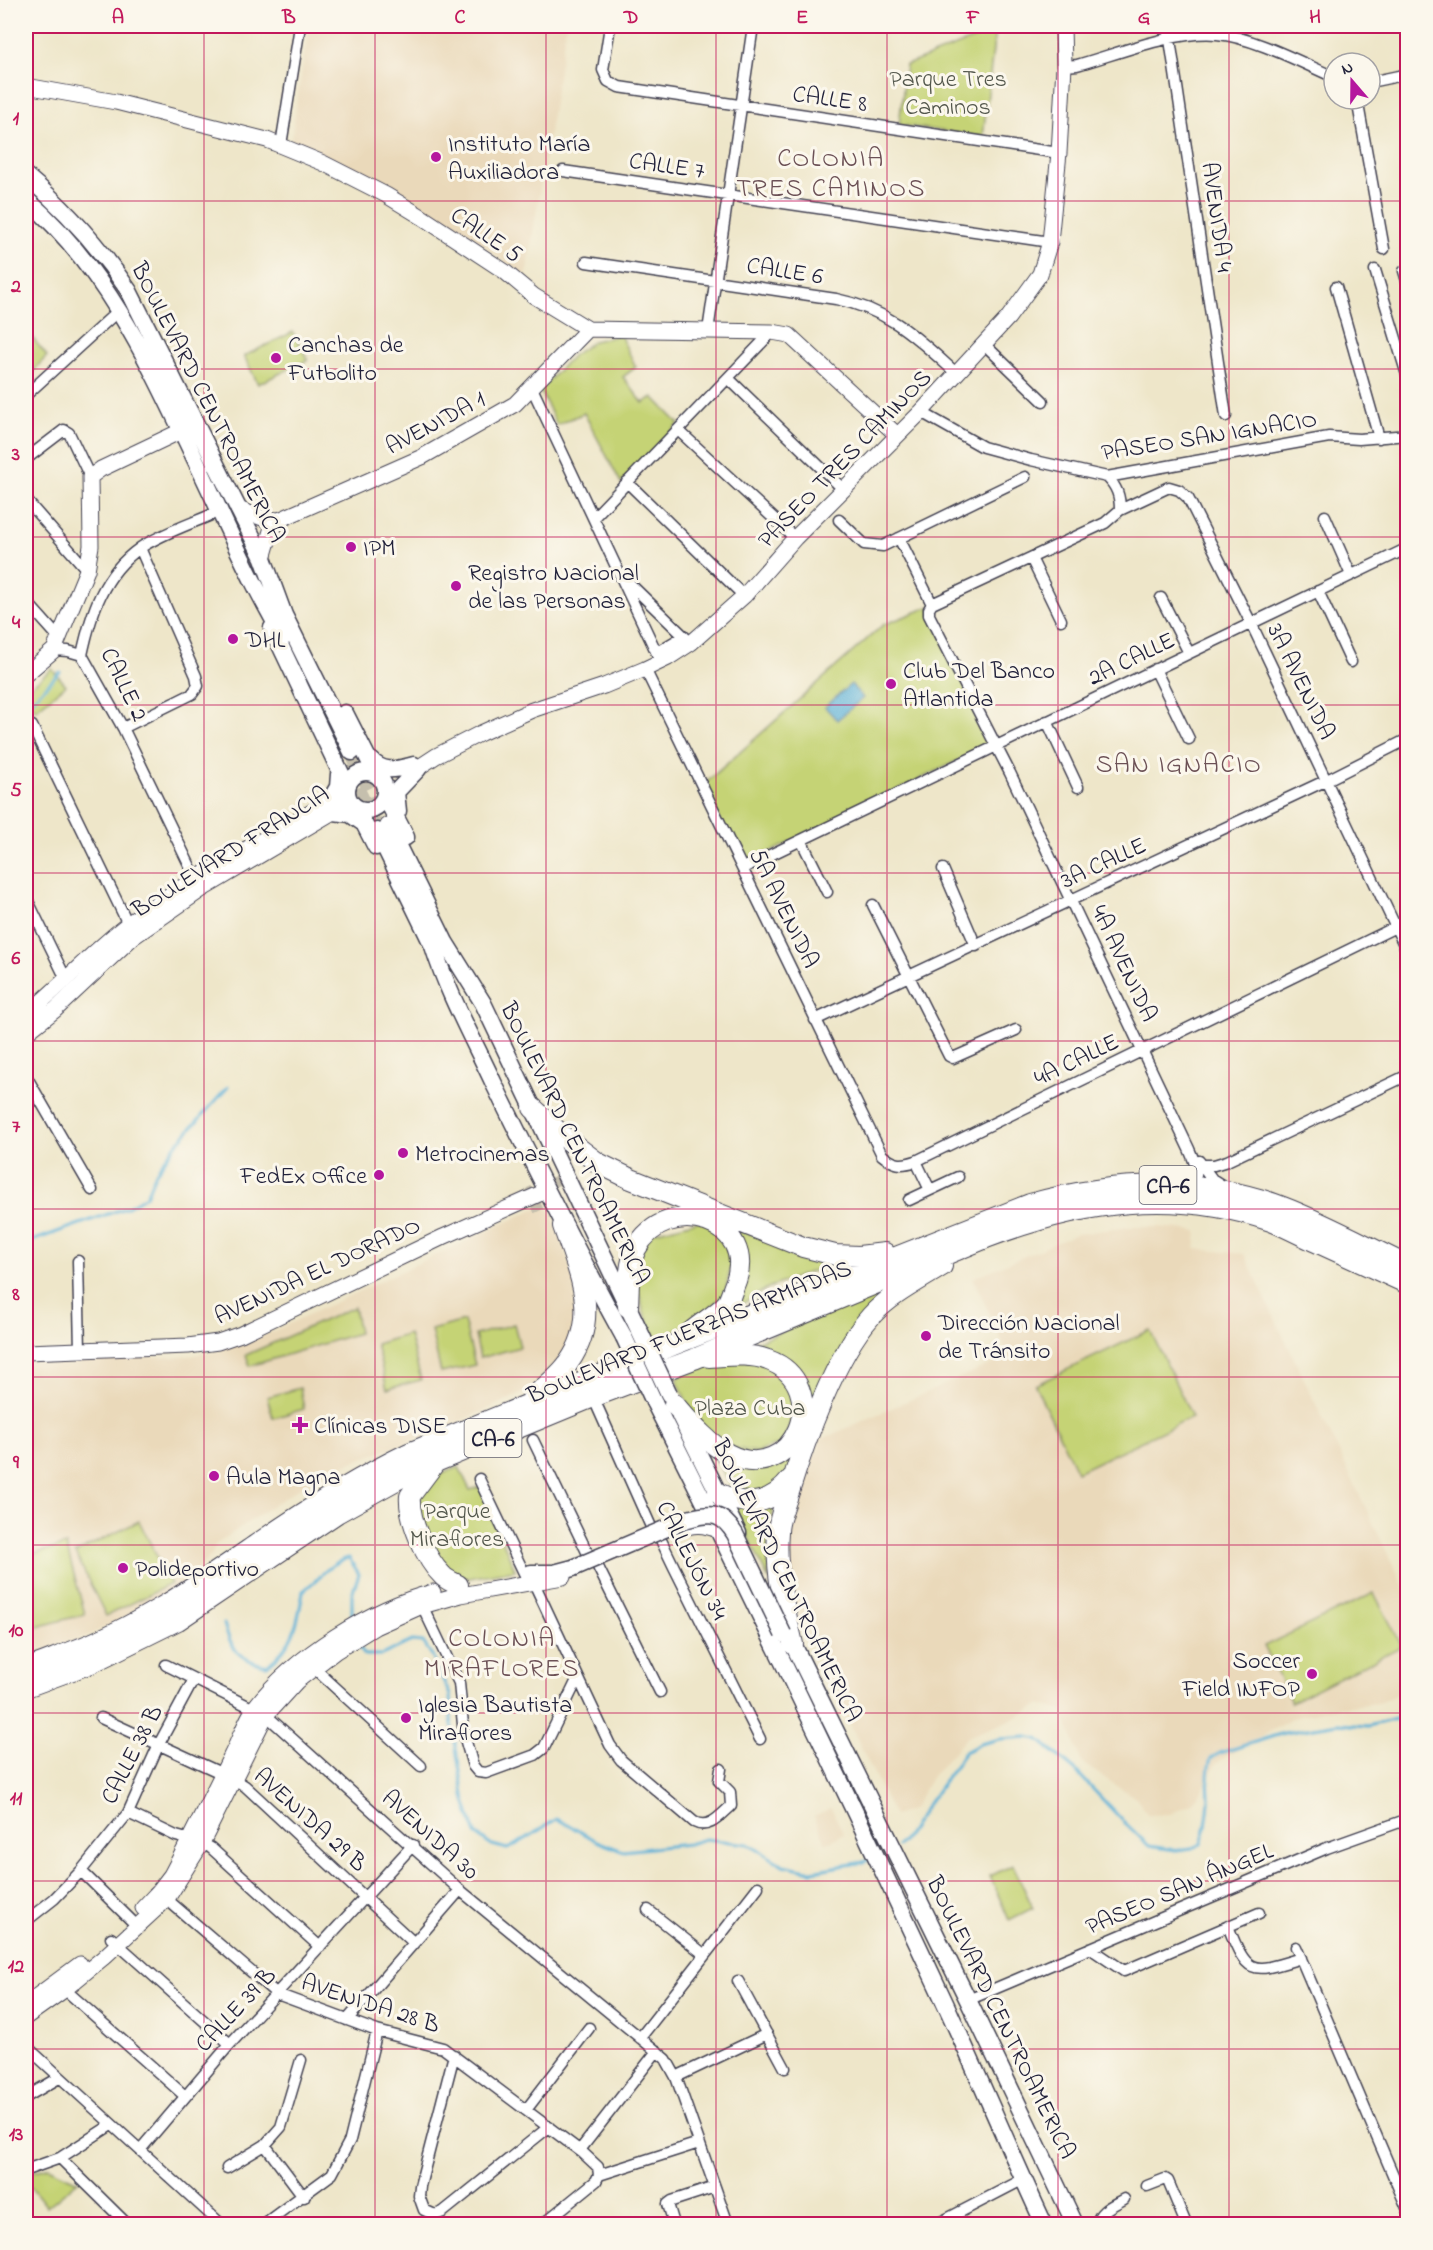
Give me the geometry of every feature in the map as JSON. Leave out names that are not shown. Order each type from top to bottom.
[{"type":"highway","points":[[534,1108],[564,1137],[598,1163],[631,1179],[803,1247],[835,1255],[859,1256],[923,1246]]},
{"type":"highway","name":"BOULEVARD FUERZAS ARMADAS","points":[[28,1667],[85,1647],[144,1619],[198,1586],[306,1511],[373,1471],[409,1454],[1004,1213],[1054,1197],[1107,1187],[1173,1185],[1232,1192],[1283,1207],[1407,1266]]},
{"type":"highway","name":"BOULEVARD FUERZAS ARMADAS","points":[[26,1687],[91,1663],[178,1620],[337,1513],[385,1485],[437,1461],[593,1397],[694,1359],[986,1238],[1045,1217],[1100,1205],[1146,1202],[1194,1204],[1249,1214],[1274,1222],[1407,1284]]},
{"type":"highway","points":[[628,1307],[635,1250],[652,1227],[668,1220],[687,1218],[705,1219],[726,1231],[732,1240],[740,1266],[727,1303],[676,1344]]},
{"type":"highway","points":[[520,1408],[568,1364],[583,1338],[587,1311],[583,1285],[563,1226]]},
{"type":"highway","points":[[788,1639],[780,1590],[778,1529],[815,1418],[848,1348],[873,1314],[887,1301],[986,1238]]},
{"type":"highway","points":[[671,1399],[714,1446],[729,1455],[757,1460],[770,1457],[780,1453],[794,1440],[803,1415],[803,1404],[792,1376],[781,1366],[756,1356],[694,1359]]},
{"type":"highway","points":[[437,1461],[410,1496],[411,1513],[429,1558],[444,1578],[460,1590]]},
{"type":"highway","points":[[712,1499],[751,1503],[768,1499],[783,1490],[794,1476]]},
{"type":"main road","name":"BOULEVARD CENTROAMERICA","points":[[26,176],[51,196],[102,251],[129,291],[271,575],[284,615],[349,758],[350,797],[376,827],[483,1003],[628,1307],[631,1334],[654,1402],[712,1499],[788,1639],[968,2000],[1075,2224]]},
{"type":"main road","name":"BOULEVARD CENTROAMERICA","points":[[26,199],[44,214],[76,249],[99,279],[145,355],[255,585],[349,758],[381,784],[455,940],[455,959]]},
{"type":"main road","points":[[376,827],[331,807],[349,758],[382,769],[416,767]]},
{"type":"main road","points":[[407,840],[395,795],[416,767]]},
{"type":"main road","points":[[370,772],[381,784],[383,801],[374,809],[362,810],[350,797],[350,781],[359,773],[370,772]]},
{"type":"main road","name":"BOULEVARD CENTROAMERICA","points":[[376,827],[433,946],[439,966],[563,1226],[671,1399],[712,1499],[719,1530],[945,2004],[1044,2224]]},
{"type":"main road","points":[[530,1577],[573,1568],[688,1519],[703,1515],[715,1516],[727,1521],[735,1534],[788,1639]]},
{"type":"main road","points":[[1011,2151],[1025,2169],[1050,2224]]},
{"type":"street","points":[[281,145],[300,26]]},
{"type":"street","name":"CALLE 8","points":[[610,26],[603,70],[608,81],[619,87],[1059,153]]},
{"type":"street","points":[[708,331],[752,26],[777,28],[817,26]]},
{"type":"street","name":"PASEO TRES CAMINOS","points":[[381,784],[393,774],[416,767],[532,710],[604,686],[645,669],[659,657],[688,639],[744,596],[795,538],[921,412],[1008,318],[1040,274],[1050,242],[1059,153],[1064,66],[1063,26]]},
{"type":"street","name":"AVENIDA 4","points":[[1168,26],[1226,416]]},
{"type":"street","points":[[1064,66],[1077,65],[1170,38],[1220,34],[1262,46],[1322,72]]},
{"type":"street","points":[[1382,79],[1407,74]]},
{"type":"street","name":"CALLE 5","points":[[26,86],[116,102],[281,145],[323,163],[386,195],[504,271],[534,296],[588,329]]},
{"type":"street","points":[[1359,111],[1384,249]]},
{"type":"street","name":"CALLE 7","points":[[563,171],[1050,242]]},
{"type":"street","name":"CALLE 6","points":[[586,262],[836,299],[867,307],[897,323],[956,374]]},
{"type":"street","points":[[1375,270],[1407,378]]},
{"type":"street","points":[[1404,271],[1407,284]]},
{"type":"street","points":[[1336,287],[1379,438]]},
{"type":"street","points":[[26,395],[118,311]]},
{"type":"street","points":[[588,329],[772,332],[789,335],[897,435]]},
{"type":"street","name":"AVENIDA 1","points":[[279,520],[422,457],[515,404],[588,329]]},
{"type":"street","points":[[594,517],[772,332]]},
{"type":"street","points":[[984,344],[1043,401]]},
{"type":"street","points":[[728,378],[843,489]]},
{"type":"street","points":[[532,388],[659,657]]},
{"type":"street","name":"PASEO SAN IGNACIO","points":[[921,412],[984,447],[1107,477],[1329,437],[1359,439],[1407,435]]},
{"type":"street","points":[[26,459],[64,430],[69,433],[90,477],[91,546],[87,570],[57,644],[26,674]]},
{"type":"street","points":[[678,430],[795,538]]},
{"type":"street","points":[[90,477],[101,469],[181,431]]},
{"type":"street","points":[[839,520],[859,541],[870,546],[883,546],[1025,477]]},
{"type":"street","points":[[932,604],[1105,524],[1120,510],[1118,492],[1107,477]]},
{"type":"street","points":[[627,482],[744,596]]},
{"type":"street","name":"3A AVENIDA","points":[[1120,510],[1169,488],[1179,490],[1188,498],[1327,780],[1407,953]]},
{"type":"street","points":[[26,500],[87,570]]},
{"type":"street","points":[[238,509],[258,517],[279,520],[272,531],[263,558]]},
{"type":"street","name":"CALLE 2","points":[[199,884],[123,728],[82,655],[93,612],[102,591],[115,571],[140,548],[220,511]]},
{"type":"street","points":[[1325,516],[1351,575]]},
{"type":"street","name":"4A AVENIDA","points":[[899,538],[932,604],[928,609],[929,615],[1072,901],[1189,1149],[1198,1172],[1196,1177],[1192,1181],[1173,1185]]},
{"type":"street","points":[[123,728],[192,694],[198,686],[196,676],[140,548]]},
{"type":"street","name":"2A CALLE","points":[[743,868],[1407,548]]},
{"type":"street","points":[[1030,558],[1061,620]]},
{"type":"street","points":[[621,575],[688,639]]},
{"type":"street","points":[[1318,591],[1352,662]]},
{"type":"street","points":[[1161,598],[1189,653]]},
{"type":"street","points":[[26,601],[57,644],[68,651],[82,655]]},
{"type":"street","name":"5A AVENIDA","points":[[645,669],[882,1155],[891,1163]]},
{"type":"street","points":[[1155,669],[1189,739]]},
{"type":"street","points":[[1047,721],[1078,788]]},
{"type":"street","points":[[32,726],[128,924]]},
{"type":"street","name":"3A CALLE","points":[[815,1020],[1327,780],[1407,739]]},
{"type":"street","name":"BOULEVARD FRANCIA","points":[[26,1015],[65,977],[128,924],[350,797]]},
{"type":"street","points":[[801,840],[827,892]]},
{"type":"street","points":[[943,869],[976,946]]},
{"type":"street","name":"BOULEVARD FRANCIA","points":[[26,1033],[55,1010],[133,937],[199,884]]},
{"type":"street","points":[[26,897],[65,977]]},
{"type":"street","points":[[873,905],[951,1058],[1016,1030]]},
{"type":"street","name":"4A CALLE","points":[[891,1163],[903,1165],[916,1161],[1407,921]]},
{"type":"street","points":[[1202,1165],[1214,1165],[1227,1161],[1407,1075]]},
{"type":"street","points":[[26,1076],[92,1190]]},
{"type":"street","name":"4A AVENIDA","points":[[1189,1149],[1212,1179],[1232,1192]]},
{"type":"street","points":[[916,1161],[930,1190]]},
{"type":"street","points":[[909,1200],[958,1177]]},
{"type":"street","name":"AVENIDA EL DORADO","points":[[26,1352],[188,1346],[218,1342],[242,1334],[443,1237],[546,1191]]},
{"type":"street","points":[[78,1261],[80,1350]]},
{"type":"street","name":"CALLEJÓN 34","points":[[593,1397],[656,1534],[760,1739]]},
{"type":"street","points":[[533,1440],[660,1692]]},
{"type":"street","points":[[479,1479],[530,1577],[609,1745],[621,1760],[700,1825],[709,1824],[731,1806],[730,1792],[719,1780],[721,1769]]},
{"type":"street","points":[[656,1534],[712,1499]]},
{"type":"street","points":[[26,2017],[115,1941],[163,1896],[171,1875],[196,1841],[260,1712],[279,1681],[321,1647],[420,1601],[593,1561],[656,1534],[691,1525],[704,1525],[719,1530]]},
{"type":"street","points":[[420,1601],[459,1683],[464,1735],[473,1766],[478,1772],[486,1773],[535,1755],[544,1749],[578,1678]]},
{"type":"street","points":[[260,1712],[314,1668],[348,1636]]},
{"type":"street","name":"AVENIDA 30","points":[[166,1665],[260,1712],[413,1845],[460,1890],[666,2059],[676,2077],[728,2224]]},
{"type":"street","points":[[314,1668],[421,1766]]},
{"type":"street","name":"CALLE 38 B","points":[[26,1921],[54,1899],[81,1871],[128,1813],[159,1744],[194,1678]]},
{"type":"street","name":"AVENIDA 29 B","points":[[101,1718],[228,1776],[244,1786],[413,1942]]},
{"type":"street","points":[[128,1813],[176,1836],[211,1848],[320,1947]]},
{"type":"street","name":"PASEO SAN ÁNGEL","points":[[968,2000],[1327,1848],[1407,1819]]},
{"type":"street","name":"CALLE 39 B","points":[[140,2150],[230,2044],[413,1845]]},
{"type":"street","points":[[81,1871],[134,1923]]},
{"type":"street","points":[[640,2038],[758,1887]]},
{"type":"street","points":[[347,2020],[460,1890]]},
{"type":"street","name":"AVENIDA 28 B","points":[[163,1896],[277,1994],[377,2031],[443,2048],[454,2055],[580,2150],[598,2167],[599,2175]]},
{"type":"street","points":[[648,1910],[705,1955]]},
{"type":"street","points":[[1090,1948],[1124,1971],[1259,1913]]},
{"type":"street","points":[[1228,1926],[1239,1954],[1244,1962],[1251,1966],[1266,1969],[1301,1958]]},
{"type":"street","points":[[115,1941],[230,2044]]},
{"type":"street","points":[[1296,1947],[1407,2210]]},
{"type":"street","points":[[738,1981],[785,2068]]},
{"type":"street","points":[[26,2004],[61,1986]]},
{"type":"street","points":[[61,1986],[185,2096]]},
{"type":"street","points":[[526,2110],[589,2028]]},
{"type":"street","points":[[264,2224],[304,2197],[332,2174],[350,2140],[377,2031]]},
{"type":"street","points":[[676,2077],[767,2034]]},
{"type":"street","points":[[26,2046],[221,2224]]},
{"type":"street","points":[[580,2150],[657,2051]]},
{"type":"street","points":[[454,2055],[420,2186],[419,2196],[424,2210],[435,2215],[443,2212],[549,2127]]},
{"type":"street","points":[[227,2168],[265,2145],[281,2127],[301,2060]]},
{"type":"street","points":[[26,2097],[59,2078]]},
{"type":"street","points":[[26,2170],[60,2158],[111,2126]]},
{"type":"street","points":[[543,2224],[596,2181],[599,2175],[699,2144]]},
{"type":"street","points":[[265,2145],[304,2197]]},
{"type":"street","points":[[60,2158],[127,2224]]},
{"type":"street","points":[[937,2224],[1024,2179]]},
{"type":"street","points":[[1147,2186],[1165,2179],[1168,2181],[1186,2224]]},
{"type":"street","points":[[674,2224],[668,2204],[715,2187]]},
{"type":"street","points":[[1098,2224],[1097,2218],[1101,2213],[1124,2199]]},
{"type":"shaded area","name":"Instituto María Auxiliadora","points":[[309,26],[566,26],[526,277],[457,227],[360,173],[291,140]]},
{"type":"shaded area","points":[[543,1205],[552,1213],[575,1281],[571,1342],[563,1364],[538,1386],[434,1433],[352,1462],[317,1478],[215,1545],[212,1554],[178,1591],[85,1637],[26,1655],[26,1359],[183,1357],[213,1352],[259,1338]]},
{"type":"shaded area","points":[[1129,1227],[1197,1231],[1195,1249],[1244,1254],[1407,1594],[1407,1689],[1379,1703],[1339,1707],[1293,1718],[1217,1762],[1201,1792],[1191,1804],[1170,1814],[1149,1815],[1137,1799],[1082,1763],[1062,1711],[1041,1704],[1013,1719],[967,1737],[932,1776],[913,1809],[894,1816],[783,1583],[782,1534],[820,1440],[1009,1356],[973,1278],[1077,1234]]},
{"type":"shaded area","points":[[831,1808],[844,1834],[826,1843],[814,1816]]},
{"type":"green space","name":"Parque Tres Caminos","points":[[995,31],[983,137],[899,125],[906,65]]},
{"type":"green space","points":[[26,330],[47,356],[26,379]]},
{"type":"green space","name":"Canchas de Futbolito","points":[[293,332],[308,360],[258,384],[244,356]]},
{"type":"green space","points":[[620,335],[636,367],[623,377],[643,403],[653,397],[679,424],[621,483],[584,413],[557,425],[540,390],[573,355],[594,341]]},
{"type":"green space","name":"Club Del Banco Atlantida","points":[[931,606],[931,614],[994,743],[742,866],[703,785],[883,625]]},
{"type":"green space","points":[[52,669],[66,685],[35,710],[26,698],[26,690]]},
{"type":"green space","points":[[705,1219],[839,1261],[768,1288],[731,1311],[732,1259],[725,1294],[696,1320],[656,1341],[643,1310],[637,1284],[641,1247],[651,1233]]},
{"type":"green space","points":[[916,1275],[890,1294],[788,1474],[770,1496],[734,1491],[707,1443],[778,1456],[804,1385],[737,1350]]},
{"type":"green space","points":[[354,1307],[359,1333],[250,1366],[246,1355]]},
{"type":"green space","points":[[464,1321],[475,1365],[441,1373],[431,1330]]},
{"type":"green space","points":[[514,1324],[520,1347],[480,1358],[475,1335]]},
{"type":"green space","points":[[1150,1330],[1192,1417],[1077,1472],[1035,1385]]},
{"type":"green space","points":[[409,1334],[421,1380],[387,1389],[376,1344]]},
{"type":"green space","name":"Plaza Cuba","points":[[765,1360],[797,1393],[789,1441],[743,1457],[694,1419],[678,1377],[714,1361]]},
{"type":"green space","points":[[300,1388],[304,1409],[273,1418],[267,1397]]},
{"type":"green space","name":"Parque Miraflores","points":[[459,1467],[470,1490],[480,1487],[515,1570],[458,1580],[447,1575],[421,1531],[419,1487],[429,1479]]},
{"type":"green space","points":[[777,1497],[767,1535],[769,1580],[733,1506]]},
{"type":"green space","name":"Polideportivo","points":[[139,1521],[171,1584],[106,1616],[75,1553]]},
{"type":"green space","points":[[66,1545],[85,1614],[26,1630],[26,1556]]},
{"type":"green space","name":"Soccer Field INFOP","points":[[1374,1593],[1402,1646],[1291,1702],[1264,1646]]},
{"type":"green space","points":[[1013,1865],[1033,1908],[1009,1920],[990,1876]]},
{"type":"green space","points":[[48,2167],[78,2181],[47,2207],[31,2187],[26,2192],[26,2174]]},
{"type":"water","points":[[851,684],[863,698],[837,720],[825,707]]},
{"type":"waterway","points":[[26,706],[60,672]]},
{"type":"waterway","points":[[26,1243],[128,1207],[146,1196],[156,1172],[174,1147],[228,1087]]},
{"type":"waterway","points":[[224,1624],[230,1641],[238,1653],[267,1666],[283,1650],[293,1633],[303,1591],[330,1567],[349,1558],[359,1574],[352,1594],[352,1620]]},
{"type":"waterway","points":[[358,1645],[365,1655],[382,1655],[412,1641],[423,1642],[431,1654],[450,1695],[451,1719],[465,1801],[476,1834],[489,1844],[507,1849],[557,1819],[599,1842],[623,1851],[688,1844],[705,1839],[748,1844],[783,1865],[812,1871],[864,1862],[872,1858]]},
{"type":"waterway","points":[[897,1846],[903,1842],[965,1752],[980,1744],[1000,1739],[1027,1737],[1038,1739],[1075,1770],[1149,1846],[1176,1850],[1201,1844],[1208,1812],[1208,1775],[1211,1758],[1220,1753],[1284,1733],[1338,1724],[1368,1726],[1408,1716]]},
{"type":"tunnel","points":[[352,752],[388,826]]},
{"type":"tunnel","points":[[346,767],[377,831]]},
{"type":"tunnel","points":[[539,1211],[530,1192],[570,1175]]},
{"type":"place","name":"Instituto María Auxiliadora","points":[[436,157]]},
{"type":"place","name":"Canchas de Futbolito","points":[[276,358]]},
{"type":"place","name":"IPM","points":[[351,547]]},
{"type":"place","name":"Registro Nacional de las Personas","points":[[456,586]]},
{"type":"place","name":"DHL","points":[[233,639]]},
{"type":"place","name":"Club Del Banco Atlantida","points":[[891,684]]},
{"type":"place","name":"Metrocinemas","points":[[403,1153]]},
{"type":"place","name":"FedEx Office","points":[[379,1175]]},
{"type":"place","name":"Dirección Nacional de Tránsito","points":[[926,1336]]},
{"type":"place","name":"Clínicas DISE","points":[[300,1425]]},
{"type":"place","name":"Aula Magna","points":[[214,1476]]},
{"type":"place","name":"Polideportivo","points":[[123,1568]]},
{"type":"place","name":"Soccer Field INFOP","points":[[1312,1674]]},
{"type":"place","name":"Iglesia Bautista Miraflores","points":[[406,1718]]},
{"type":"district","name":"COLONIA TRES CAMINOS","points":[[831,172]]},
{"type":"district","name":"SAN IGNACIO","points":[[1179,763]]},
{"type":"district","name":"COLONIA MIRAFLORES","points":[[502,1652]]}]
